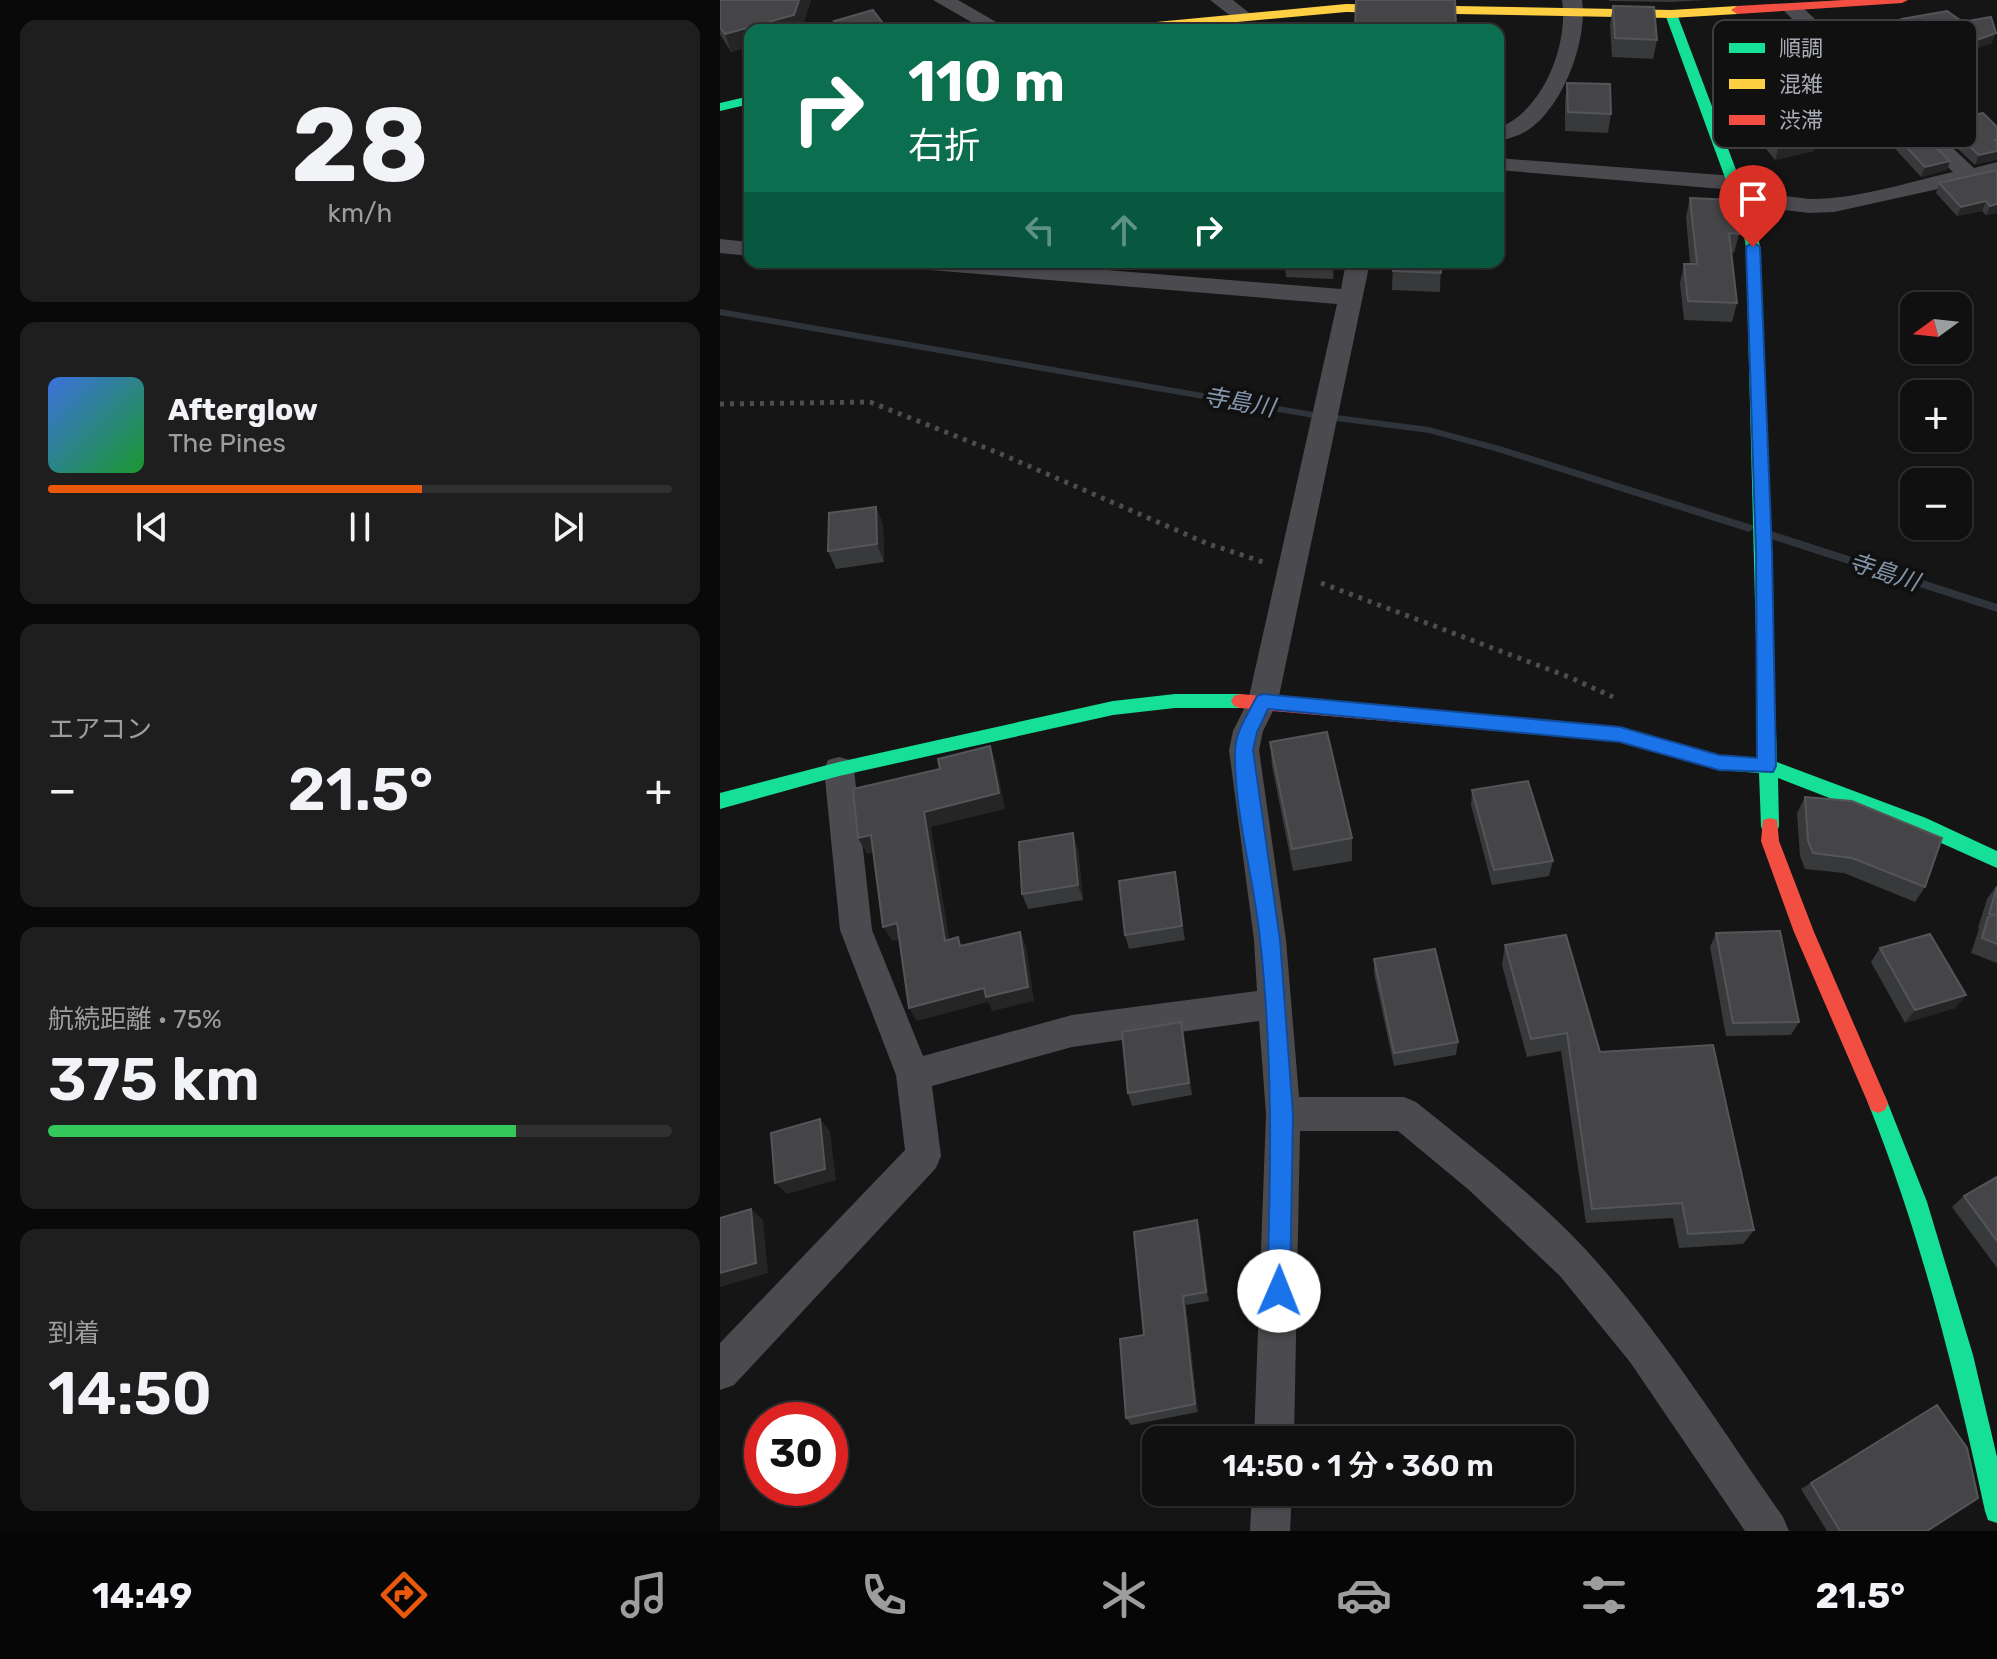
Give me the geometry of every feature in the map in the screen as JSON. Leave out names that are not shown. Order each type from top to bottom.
[{"type":"street","points":[[943,0],[989,24]]},
{"type":"street","points":[[1220,0],[1243,16]]},
{"type":"street","points":[[1169,24],[1346,8],[1574,7],[1671,14],[1902,0]]},
{"type":"street","points":[[1504,132],[1522,125],[1551,91],[1574,7]]},
{"type":"street","points":[[1793,9],[1805,20]]},
{"type":"street","points":[[1671,14],[1713,123]]},
{"type":"street","points":[[720,107],[744,101]]},
{"type":"street","points":[[1722,148],[1739,191],[1753,247],[1770,841],[1789,899],[1917,1197],[1950,1297],[1997,1511]]},
{"type":"street","points":[[1940,148],[1969,175]]},
{"type":"street","points":[[1504,165],[1739,191],[1809,206],[1834,205],[1997,169]]},
{"type":"street","points":[[720,246],[744,248]]},
{"type":"street","points":[[992,268],[1351,297]]},
{"type":"street","points":[[1274,1426],[1283,1114],[1270,940],[1244,750],[1248,731],[1263,701],[1293,573],[1357,268]]},
{"type":"street","points":[[720,801],[839,769],[1081,714],[1145,703],[1263,701],[1620,735],[1719,763],[1767,766],[1919,824],[1997,860]]},
{"type":"street","points":[[720,1371],[923,1156],[913,1075],[856,930],[839,769]]},
{"type":"street","points":[[913,1075],[1072,1031],[1275,1004]]},
{"type":"street","points":[[1283,1114],[1404,1114],[1482,1178],[1573,1263],[1633,1336],[1769,1531]]},
{"type":"street","points":[[1270,1531],[1271,1506]]},
{"type":"path","points":[[720,404],[870,402],[1001,454],[1206,543],[1569,677],[1623,702]]},
{"type":"building","points":[[720,0],[799,0],[794,15],[761,24],[744,24],[744,29],[725,34],[720,27]]},
{"type":"building","points":[[1356,0],[1455,0],[1456,24],[1355,24]]},
{"type":"building","points":[[1613,6],[1654,7],[1657,40],[1615,38]]},
{"type":"building","points":[[873,10],[884,24],[836,24],[834,21]]},
{"type":"building","points":[[1947,11],[1960,20],[1903,20]]},
{"type":"building","points":[[1991,17],[1996,33],[1977,40],[1977,20],[1974,20]]},
{"type":"building","points":[[1567,83],[1610,84],[1611,114],[1568,112]]},
{"type":"building","points":[[1983,113],[1997,127],[1997,151],[1979,155],[1971,148],[1977,148],[1977,114]]},
{"type":"building","points":[[1907,148],[1936,148],[1950,161],[1925,167]]},
{"type":"building","points":[[1997,170],[1997,204],[1990,206],[1986,201],[1961,207],[1939,183]]},
{"type":"building","points":[[1690,198],[1734,200],[1739,234],[1729,233],[1737,303],[1688,301],[1684,264],[1697,264]]},
{"type":"building","points":[[1393,268],[1441,268],[1441,273],[1393,271]]},
{"type":"building","points":[[876,507],[877,544],[828,551],[829,513]]},
{"type":"building","points":[[1327,732],[1352,838],[1292,849],[1270,742]]},
{"type":"building","points":[[990,746],[999,793],[924,812],[945,941],[958,937],[960,946],[1020,932],[1028,987],[986,997],[984,988],[909,1008],[897,923],[883,927],[871,835],[858,838],[853,789],[940,769],[938,759]]},
{"type":"building","points":[[1528,781],[1553,861],[1494,870],[1472,790]]},
{"type":"building","points":[[1805,797],[1852,801],[1942,838],[1925,887],[1852,858],[1813,853],[1808,841]]},
{"type":"building","points":[[1073,833],[1078,885],[1022,894],[1019,842]]},
{"type":"building","points":[[1175,872],[1182,926],[1125,935],[1119,881]]},
{"type":"building","points":[[1997,887],[1997,944],[1982,938],[1988,917],[1993,915],[1989,914]]},
{"type":"building","points":[[1780,931],[1799,1022],[1733,1023],[1716,933]]},
{"type":"building","points":[[1930,934],[1966,995],[1915,1010],[1880,948]]},
{"type":"building","points":[[1566,935],[1600,1052],[1713,1045],[1754,1230],[1688,1234],[1682,1203],[1592,1209],[1567,1033],[1531,1039],[1505,945]]},
{"type":"building","points":[[1435,949],[1458,1042],[1394,1053],[1374,959]]},
{"type":"building","points":[[1181,1022],[1189,1083],[1128,1093],[1122,1032]]},
{"type":"building","points":[[820,1119],[825,1169],[775,1183],[771,1133]]},
{"type":"building","points":[[1997,1177],[1997,1241],[1964,1196]]},
{"type":"building","points":[[751,1209],[756,1263],[720,1273],[720,1218]]},
{"type":"building","points":[[1197,1220],[1206,1292],[1183,1296],[1195,1404],[1126,1418],[1120,1339],[1144,1335],[1134,1232]]},
{"type":"building","points":[[1937,1405],[1967,1448],[1978,1498],[1927,1531],[1840,1531],[1811,1483]]},
{"type":"waterway","name":"寺島川","points":[[720,312],[1313,415],[1429,430],[1500,449],[1749,528]]},
{"type":"waterway","name":"寺島川","points":[[1771,535],[1997,608]]},
{"type":"traffic: fast","points":[[1671,14],[1713,127]]},
{"type":"traffic: fast","points":[[720,107],[744,101]]},
{"type":"traffic: fast","points":[[1721,148],[1734,183],[1744,199],[1753,247],[1770,826]]},
{"type":"traffic: fast","points":[[720,801],[839,769],[1113,708],[1175,701],[1240,701]]},
{"type":"traffic: fast","points":[[1683,753],[1719,763],[1767,766],[1919,824],[1997,860]]},
{"type":"traffic: fast","points":[[1878,1103],[1916,1202],[1948,1304],[1997,1511]]},
{"type":"traffic: slow","points":[[1177,24],[1346,8],[1671,14],[1737,10]]},
{"type":"traffic: jam","points":[[1737,10],[1902,0]]},
{"type":"traffic: jam","points":[[1240,701],[1620,735],[1683,753]]},
{"type":"traffic: jam","points":[[1770,826],[1770,841],[1804,932],[1878,1103]]},
{"type":"route","points":[[1279,1291],[1283,1114],[1270,940],[1246,778],[1244,750],[1248,731],[1263,701],[1620,735],[1719,763],[1767,766],[1764,553],[1753,247]]}]
